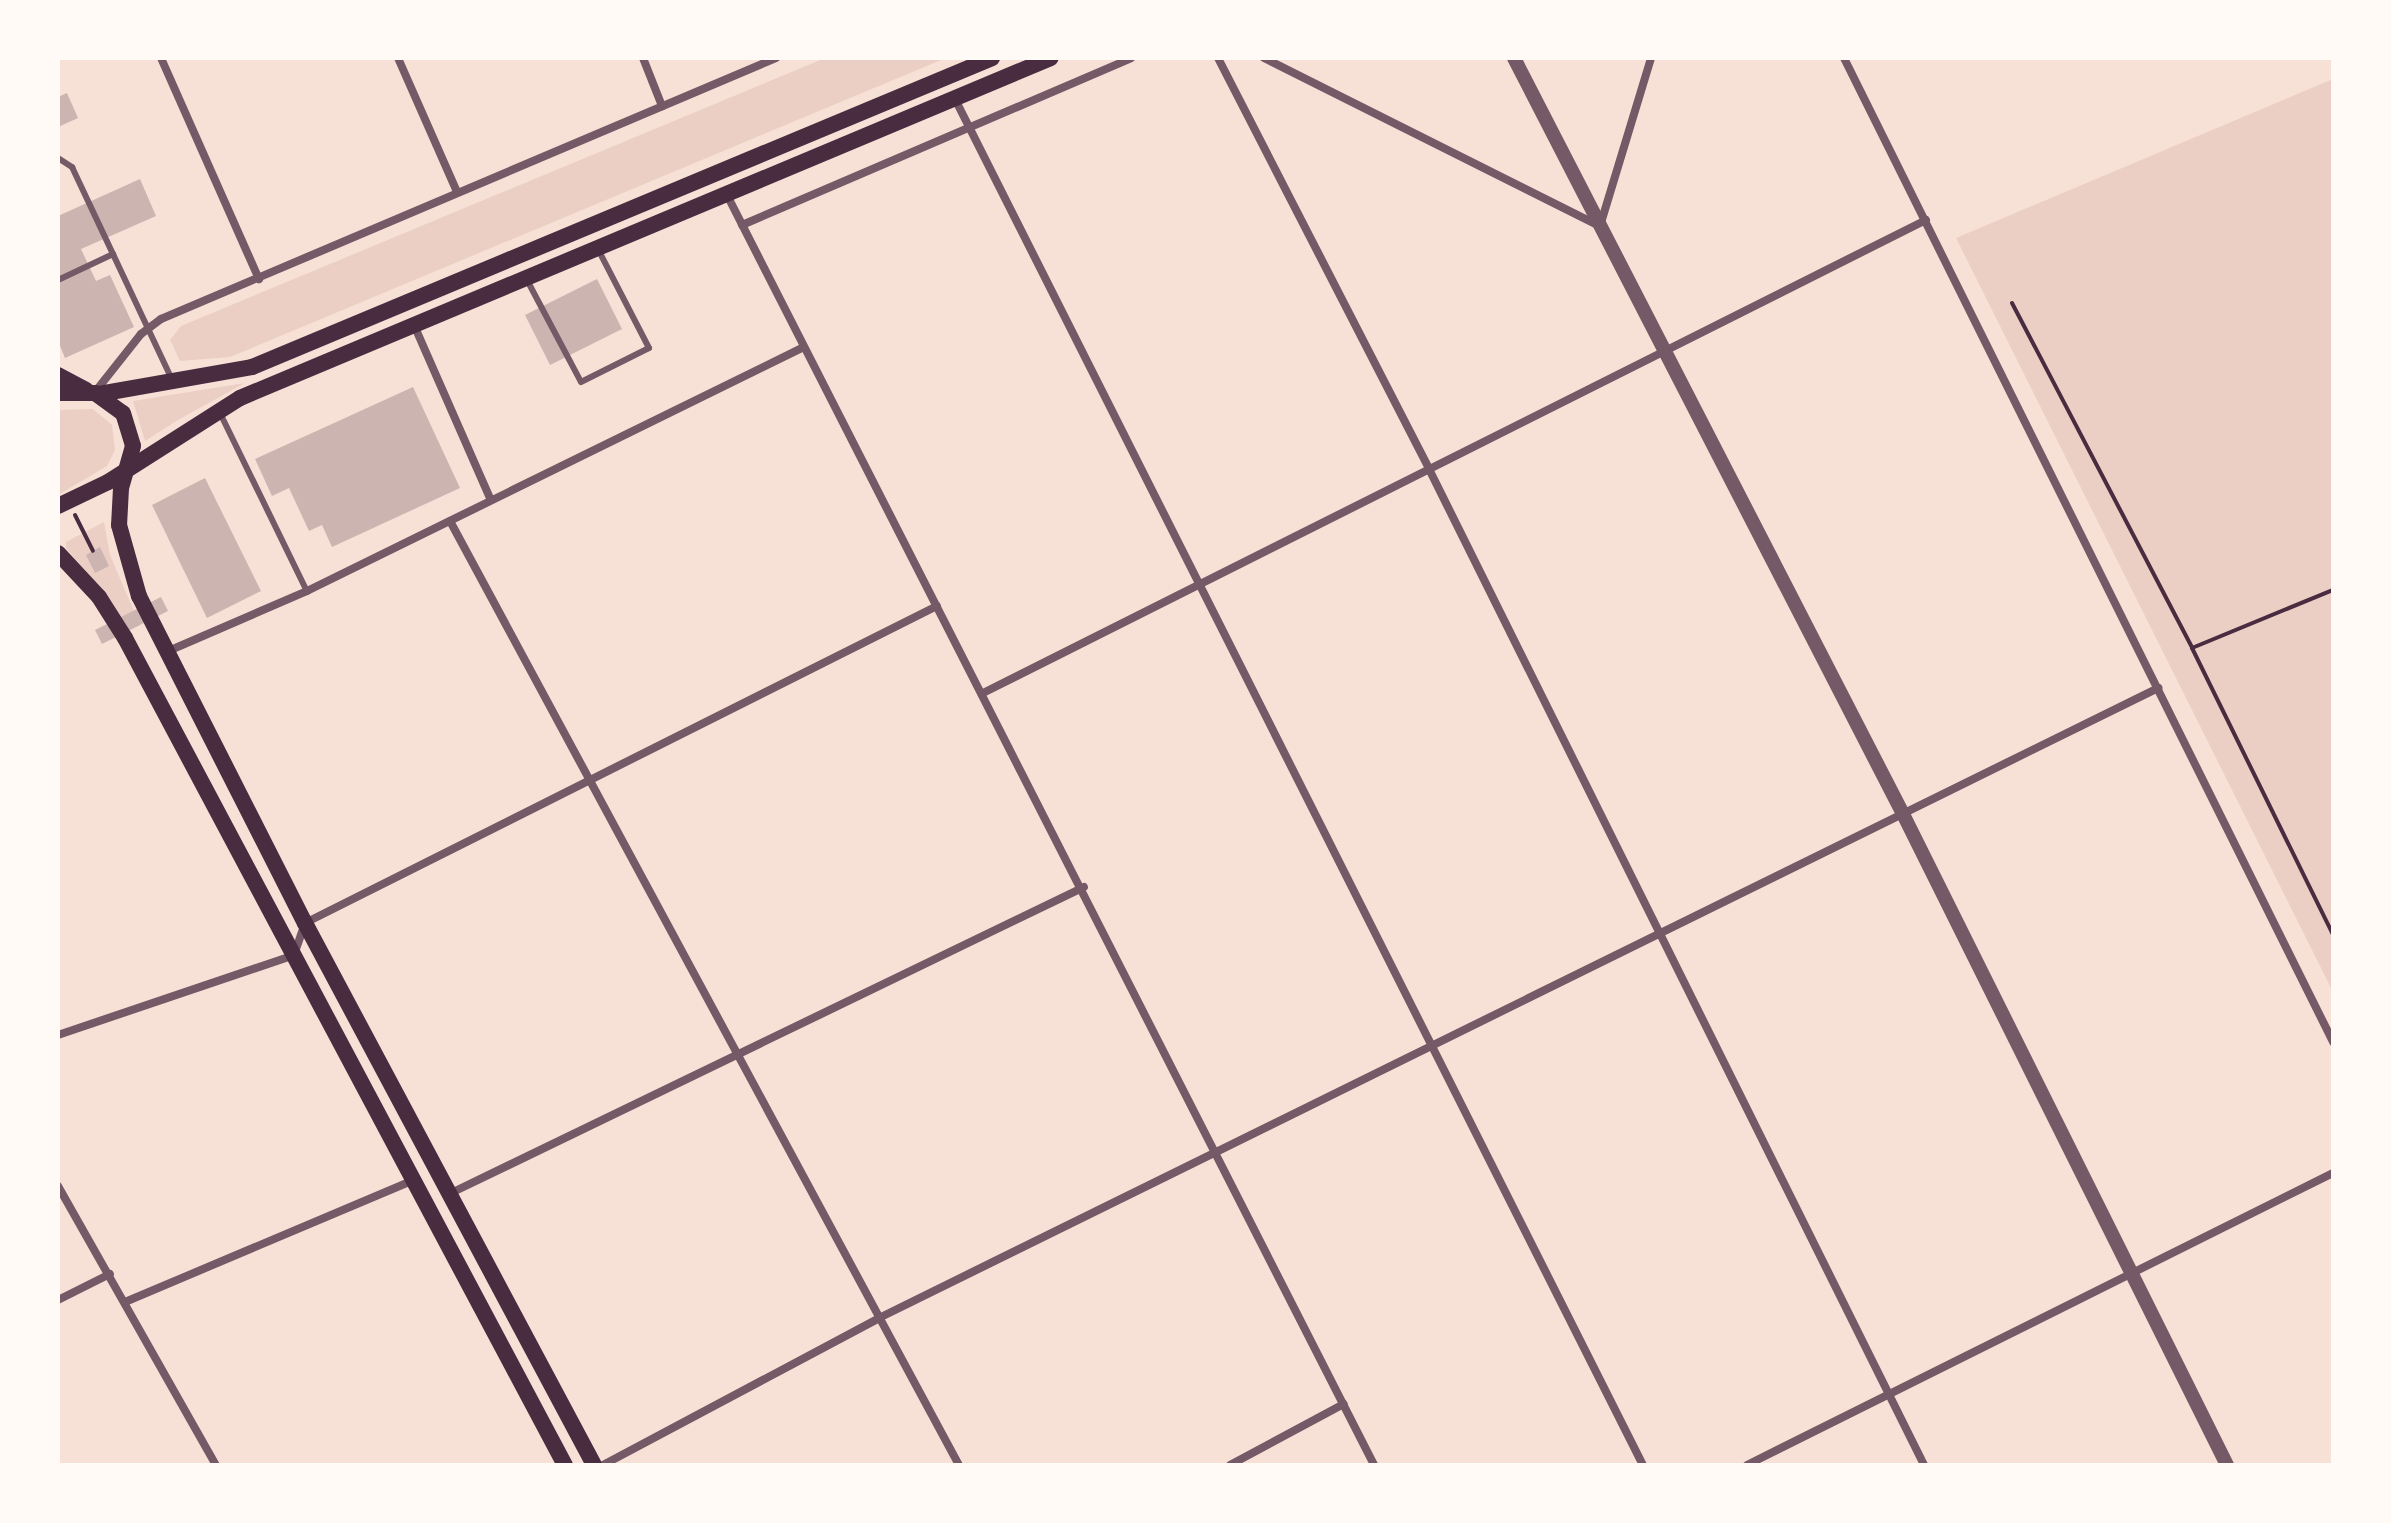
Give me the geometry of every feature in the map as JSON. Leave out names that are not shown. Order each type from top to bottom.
[{"type":"main road","points":[[58,393],[94,393],[175,384],[252,367],[992,58]]},
{"type":"main road","points":[[63,504],[127,471],[218,410],[413,322],[727,195],[1051,58]]},
{"type":"main road","points":[[58,375],[118,407],[126,420],[133,446],[118,504],[123,547],[165,652],[305,923],[594,1465]]},
{"type":"main road","points":[[58,553],[112,615],[566,1465]]},
{"type":"street","points":[[161,58],[259,279]]},
{"type":"street","points":[[398,58],[457,192]]},
{"type":"street","points":[[643,58],[662,106]]},
{"type":"street","points":[[94,393],[147,328],[457,192],[776,58]]},
{"type":"street","points":[[742,225],[1131,58]]},
{"type":"street","points":[[1218,58],[1429,469],[1924,1465]]},
{"type":"street","points":[[1264,58],[1600,226]]},
{"type":"street","points":[[1514,58],[1903,814],[2227,1465]]},
{"type":"street","points":[[1600,226],[1651,58]]},
{"type":"street","points":[[1844,58],[2333,1042]]},
{"type":"street","points":[[955,99],[1200,584],[1430,1050],[1643,1465]]},
{"type":"street","points":[[727,195],[802,348],[1084,887],[1374,1465]]},
{"type":"street","points":[[983,693],[1926,220]]},
{"type":"street","points":[[413,322],[491,500]]},
{"type":"street","points":[[165,652],[307,591],[802,348]]},
{"type":"street","points":[[450,521],[959,1465]]},
{"type":"street","points":[[58,1035],[294,955],[305,923],[937,606]]},
{"type":"street","points":[[603,1465],[881,1317],[1430,1050],[2158,688]]},
{"type":"street","points":[[451,1193],[1084,887]]},
{"type":"street","points":[[1747,1465],[2333,1173]]},
{"type":"street","points":[[125,1302],[412,1181]]},
{"type":"street","points":[[58,1186],[216,1465]]},
{"type":"street","points":[[58,1300],[110,1274]]},
{"type":"street","points":[[1230,1465],[1344,1404]]},
{"type":"lane","points":[[58,158],[72,167],[175,384]]},
{"type":"lane","points":[[526,277],[581,382],[649,348],[597,247]]},
{"type":"lane","points":[[58,280],[113,254]]},
{"type":"lane","points":[[218,410],[307,591]]},
{"type":"path","points":[[2012,303],[2192,648],[2333,935]]},
{"type":"path","points":[[63,504],[93,551]]},
{"type":"path","points":[[2192,648],[2333,590]]},
{"type":"shaded area","points":[[825,58],[946,58],[230,357],[180,361],[170,340],[181,326]]},
{"type":"shaded area","points":[[2333,79],[2333,992],[1956,238]]},
{"type":"shaded area","points":[[245,383],[178,420],[145,441],[133,401]]},
{"type":"shaded area","points":[[93,409],[112,425],[115,450],[107,466],[58,495],[58,410]]},
{"type":"shaded area","points":[[104,522],[110,555],[140,625],[128,631],[111,601],[66,548],[66,542]]},
{"type":"building","points":[[67,93],[78,118],[58,127],[58,97]]},
{"type":"building","points":[[140,179],[156,216],[81,249],[96,281],[110,275],[134,327],[65,358],[58,341],[58,216]]},
{"type":"building","points":[[597,279],[622,329],[550,365],[525,315]]},
{"type":"building","points":[[413,387],[460,488],[332,547],[322,525],[309,531],[289,488],[272,496],[255,459]]},
{"type":"building","points":[[205,478],[261,591],[207,618],[152,505]]},
{"type":"building","points":[[100,547],[109,566],[95,573],[86,555]]},
{"type":"building","points":[[161,597],[168,611],[102,644],[95,630]]}]
